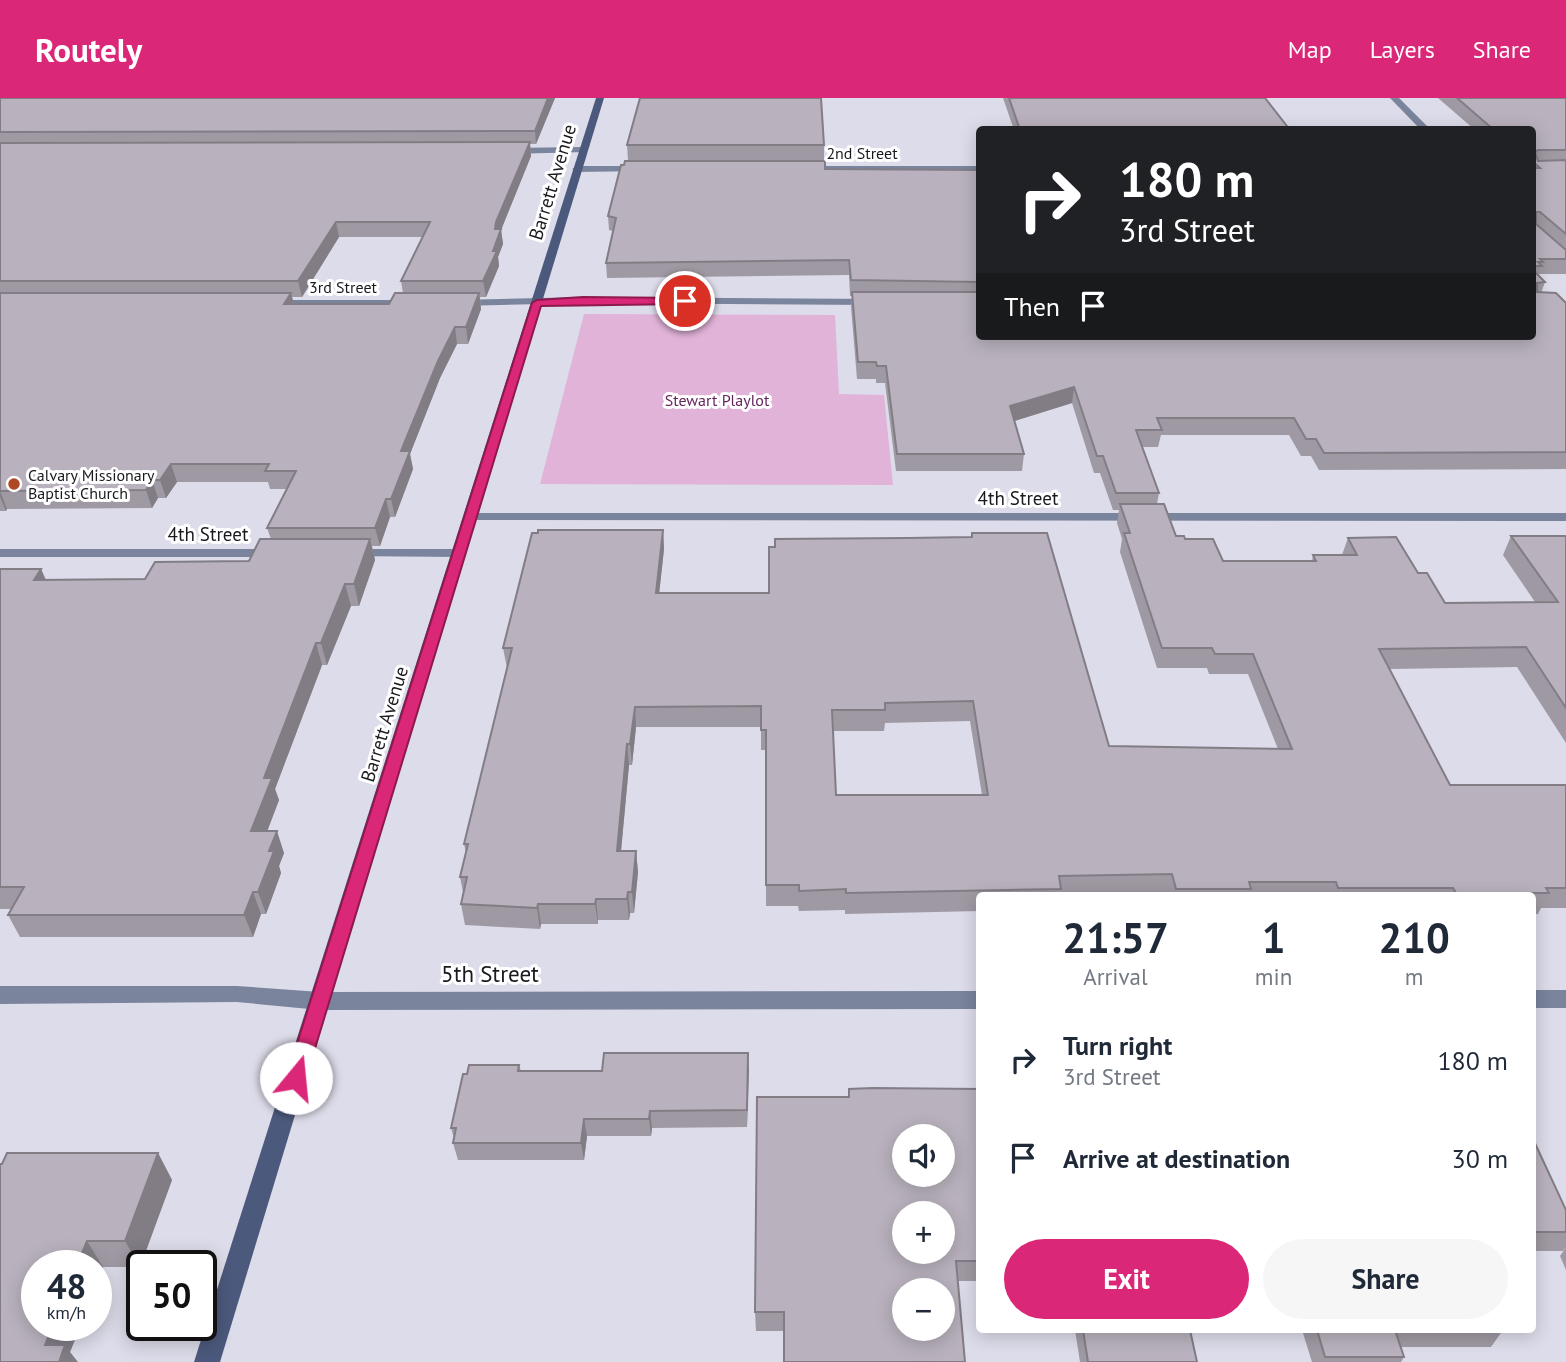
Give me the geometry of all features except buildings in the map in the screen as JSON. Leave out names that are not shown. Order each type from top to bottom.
[{"type":"main road","name":"Barrett Avenue","points":[[206,1362],[600,98]]},
{"type":"street","points":[[1394,98],[1423,126]]},
{"type":"street","points":[[495,151],[583,150]]},
{"type":"street","points":[[577,169],[658,169]]},
{"type":"street","name":"2nd Street","points":[[784,169],[976,169]]},
{"type":"street","points":[[449,303],[583,300],[890,302]]},
{"type":"street","name":"3rd Street","points":[[259,303],[422,303]]},
{"type":"street","name":"4th Street","points":[[470,517],[1566,517]]},
{"type":"street","points":[[338,553],[459,552]]},
{"type":"street","name":"4th Street","points":[[0,553],[298,553]]},
{"type":"street","name":"5th Street","points":[[0,995],[237,993],[320,1001],[976,1000]]},
{"type":"street","points":[[1536,999],[1566,999]]},
{"type":"green space","name":"Stewart Playlot","points":[[584,314],[835,315],[839,394],[884,395],[893,485],[540,484]]},
{"type":"place","name":"Calvary Missionary Baptist Church","points":[[14,484]]},
{"type":"route","points":[[296,1078],[537,303],[583,300],[685,301]]}]
